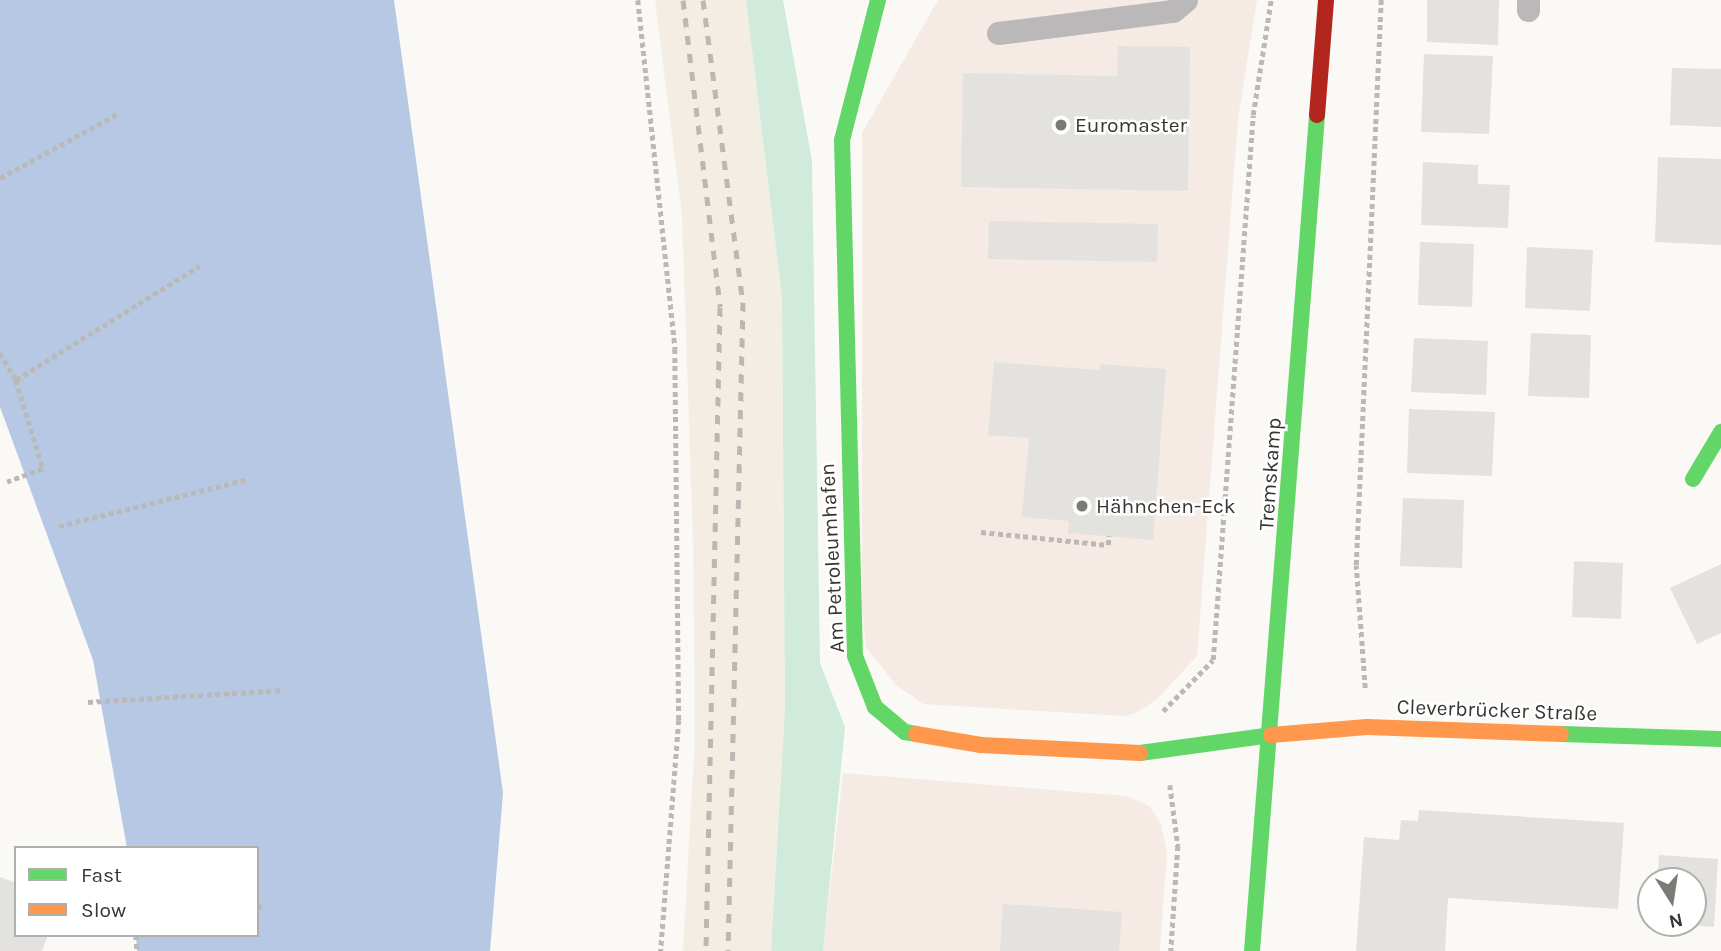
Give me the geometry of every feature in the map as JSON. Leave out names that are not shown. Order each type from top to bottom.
[{"type":"main road","name":"Am Petroleumhafen","points":[[878,0],[842,140],[855,656],[875,707],[905,732],[981,745],[1130,754],[1271,735]]},
{"type":"main road","name":"Tremskamp","points":[[1252,951],[1271,735],[1326,0]]},
{"type":"main road","points":[[1693,479],[1721,432]]},
{"type":"main road","name":"Cleverbrücker Straße","points":[[1271,735],[1367,727],[1721,739]]},
{"type":"lane","points":[[999,33],[1173,10],[1186,0]]},
{"type":"path","points":[[638,0],[675,349],[679,720],[661,951]]},
{"type":"path","points":[[1171,951],[1178,846],[1165,751],[1163,711],[1213,660],[1253,115],[1271,0]]},
{"type":"path","points":[[1367,727],[1356,565],[1381,0]]},
{"type":"path","points":[[0,178],[118,113]]},
{"type":"path","points":[[16,380],[199,266]]},
{"type":"path","points":[[0,353],[16,380],[43,469],[7,482]]},
{"type":"path","points":[[59,526],[245,480]]},
{"type":"path","points":[[981,532],[1108,545],[1109,536]]},
{"type":"path","points":[[88,702],[282,690]]},
{"type":"path","points":[[259,907],[265,906]]},
{"type":"shaded area","points":[[655,0],[746,0],[782,297],[785,708],[771,951],[683,951],[695,736],[693,543],[682,215]]},
{"type":"shaded area","points":[[938,0],[1257,0],[1238,119],[1197,656],[1157,699],[1137,713],[1123,716],[923,704],[896,685],[866,647],[862,610],[862,133]]},
{"type":"shaded area","points":[[843,773],[1127,796],[1149,806],[1161,823],[1167,853],[1160,951],[823,951]]},
{"type":"green space","points":[[746,0],[783,0],[812,161],[820,663],[845,727],[823,951],[771,951],[785,708],[782,297]]},
{"type":"water","points":[[0,0],[394,0],[503,793],[490,951],[137,951],[136,937],[259,937],[259,846],[127,846],[93,660],[0,407]]},
{"type":"building","points":[[1427,0],[1499,0],[1498,45],[1427,42]]},
{"type":"building","points":[[1118,46],[1190,47],[1188,191],[961,187],[963,73],[1117,76]]},
{"type":"building","points":[[1424,54],[1493,56],[1489,134],[1421,132]]},
{"type":"building","points":[[1672,68],[1721,69],[1721,127],[1670,125]]},
{"type":"building","points":[[1658,157],[1721,159],[1721,245],[1655,242]]},
{"type":"building","points":[[1423,162],[1478,165],[1478,184],[1510,185],[1508,228],[1421,225]]},
{"type":"building","points":[[989,221],[1158,224],[1157,262],[988,259]]},
{"type":"building","points":[[1420,242],[1474,244],[1472,307],[1418,305]]},
{"type":"building","points":[[1527,247],[1593,250],[1590,311],[1525,308]]},
{"type":"building","points":[[1531,333],[1591,335],[1589,398],[1528,396]]},
{"type":"building","points":[[1414,338],[1488,341],[1486,395],[1411,392]]},
{"type":"building","points":[[994,362],[1099,370],[1100,364],[1166,369],[1153,540],[1068,533],[1069,521],[1022,517],[1029,438],[988,435]]},
{"type":"building","points":[[1409,409],[1495,412],[1492,476],[1407,473]]},
{"type":"building","points":[[1403,498],[1464,500],[1462,568],[1400,566]]},
{"type":"building","points":[[1574,561],[1623,563],[1621,619],[1572,617]]},
{"type":"building","points":[[1721,564],[1721,633],[1697,644],[1670,588]]},
{"type":"building","points":[[1419,810],[1624,823],[1618,909],[1448,898],[1445,951],[1356,951],[1364,837],[1399,840],[1401,820],[1418,821]]},
{"type":"building","points":[[1659,855],[1718,859],[1714,927],[1707,926],[1707,867],[1658,867]]},
{"type":"building","points":[[0,877],[14,882],[14,937],[47,937],[42,951],[0,951]]},
{"type":"building","points":[[1003,904],[1122,912],[1119,951],[1000,951]]},
{"type":"railway","points":[[683,0],[720,307],[706,951]]},
{"type":"railway","points":[[703,0],[743,302],[728,951]]},
{"type":"traffic: fast","points":[[878,0],[842,140],[855,656],[875,707],[905,732],[916,734]]},
{"type":"traffic: fast","points":[[1252,951],[1317,115]]},
{"type":"traffic: fast","points":[[1693,479],[1721,432]]},
{"type":"traffic: fast","points":[[1561,734],[1721,739]]},
{"type":"traffic: fast","points":[[1140,753],[1271,735]]},
{"type":"traffic: slow","points":[[1271,735],[1367,727],[1561,734]]},
{"type":"traffic: slow","points":[[916,734],[981,745],[1140,753]]},
{"type":"traffic: jam","points":[[1317,115],[1326,0]]},
{"type":"place","name":"Euromaster","points":[[1061,125]]},
{"type":"place","name":"Hähnchen-Eck","points":[[1082,506]]}]
